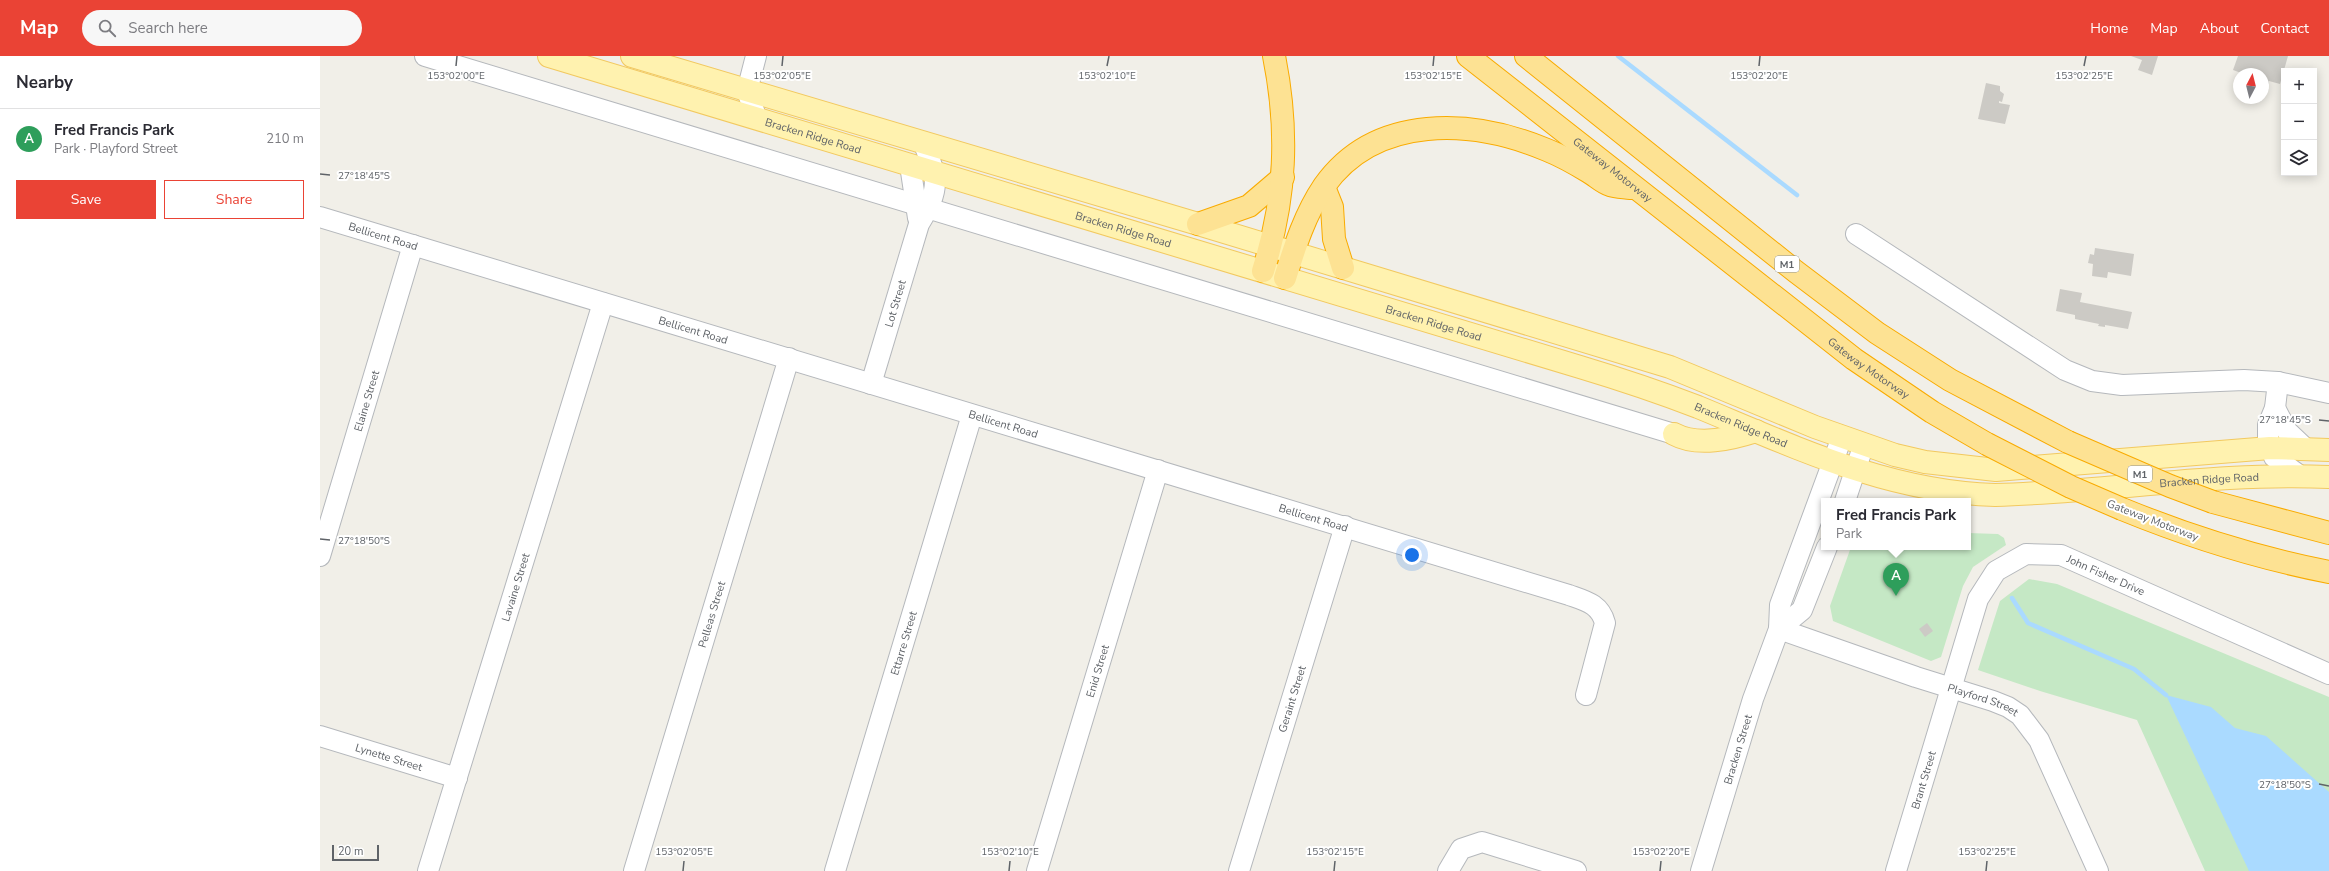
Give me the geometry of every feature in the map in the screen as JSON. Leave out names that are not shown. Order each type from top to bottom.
[{"type":"highway","points":[[1263,271],[1271,246],[1281,201],[1283,178],[1284,133],[1280,84],[1274,56]]},
{"type":"highway","name":"Gateway Motorway","points":[[1468,56],[1854,359],[1932,412],[1987,444],[2071,487],[2122,509],[2192,535],[2271,558],[2329,572]]},
{"type":"highway","name":"M1","points":[[1526,56],[1795,271],[1878,333],[1950,380],[2068,442],[2164,484],[2213,502],[2329,533]]},
{"type":"highway","points":[[1285,278],[1302,228],[1324,187],[1344,164],[1360,151],[1384,139],[1408,132],[1443,127],[1480,130],[1515,138],[1574,163],[1610,185],[1638,189]]},
{"type":"highway","points":[[1198,224],[1249,206],[1283,178]]},
{"type":"highway","points":[[1324,187],[1332,207],[1334,239],[1343,268]]},
{"type":"main road","name":"Bracken Ridge Road","points":[[549,56],[1643,387],[1856,470],[1933,491],[1995,495],[2212,478],[2299,476],[2329,477]]},
{"type":"main road","points":[[632,56],[1198,224],[1670,367],[1842,437],[1925,462],[1996,470],[2270,448],[2329,450]]},
{"type":"main road","points":[[1674,434],[1684,439],[1694,441],[1734,438],[1756,431]]},
{"type":"street","points":[[425,56],[920,213],[1674,434]]},
{"type":"street","points":[[756,56],[747,91],[757,119]]},
{"type":"street","name":"Lot Street","points":[[871,384],[920,213],[934,188],[935,172],[923,142]]},
{"type":"street","name":"Lot Street","points":[[910,165],[920,213]]},
{"type":"street","name":"Bellicent Road","points":[[320,217],[789,358],[972,415],[1345,526],[1592,604],[1602,612],[1605,623],[1586,695]]},
{"type":"street","points":[[1856,234],[2049,360],[2078,376],[2105,384],[2122,385],[2244,380],[2278,382],[2329,393]]},
{"type":"street","name":"Elaine Street","points":[[320,556],[413,245]]},
{"type":"street","name":"Lavaine Street","points":[[428,871],[603,303]]},
{"type":"street","name":"Pelleas Street","points":[[634,871],[789,358]]},
{"type":"street","points":[[2278,382],[2275,408],[2268,425],[2268,439],[2270,448],[2278,461],[2299,476]]},
{"type":"street","points":[[2275,408],[2287,432],[2306,449]]},
{"type":"street","name":"Ettarre Street","points":[[835,871],[972,415]]},
{"type":"street","name":"Bracken Street","points":[[1701,871],[1753,699],[1780,629],[1780,605],[1842,437]]},
{"type":"street","points":[[1845,498],[1864,444]]},
{"type":"street","name":"Enid Street","points":[[1037,871],[1158,470]]},
{"type":"street","name":"Geraint Street","points":[[1239,871],[1345,526]]},
{"type":"street","name":"Bracken Street","points":[[1780,629],[1802,610],[1826,550]]},
{"type":"street","name":"John Fisher Drive","points":[[1951,688],[1978,599],[1996,571],[2026,554],[2061,555],[2329,674]]},
{"type":"street","name":"Playford Street","points":[[1780,629],[2008,707],[2030,726],[2039,740],[2098,871]]},
{"type":"street","name":"Brant Street","points":[[1896,871],[1951,688]]},
{"type":"street","name":"Lynette Street","points":[[320,736],[457,778]]},
{"type":"street","points":[[1448,871],[1461,849],[1482,842],[1576,871]]},
{"type":"green space","points":[[1971,533],[1998,534],[2004,538],[2006,545],[1973,567],[1963,586],[1941,657],[1931,661],[1833,621],[1830,606],[1850,550],[1971,550]]},
{"type":"green space","points":[[2029,579],[2057,584],[2329,697],[2329,871],[2205,871],[2137,720],[2040,691],[1978,670],[2000,601]]},
{"type":"water","points":[[2166,695],[2211,707],[2235,728],[2266,736],[2329,792],[2329,871],[2249,871]]},
{"type":"building","points":[[2131,56],[2158,56],[2152,75],[2138,70],[2142,60]]},
{"type":"building","points":[[2238,56],[2288,56],[2285,68],[2281,68],[2280,84],[2269,81],[2269,68],[2234,68]]},
{"type":"building","points":[[1986,83],[2000,86],[2000,91],[2004,94],[2002,102],[1999,101],[1999,103],[2010,105],[2005,124],[1978,119]]},
{"type":"building","points":[[2095,248],[2134,254],[2131,276],[2108,272],[2107,278],[2092,276],[2093,264],[2088,263],[2090,254],[2094,255]]},
{"type":"building","points":[[2060,289],[2082,293],[2080,302],[2132,312],[2128,329],[2105,325],[2105,327],[2098,326],[2099,324],[2075,319],[2075,315],[2056,311]]},
{"type":"building","points":[[1927,623],[1933,631],[1925,637],[1919,629]]},
{"type":"waterway","points":[[1618,56],[1797,195]]},
{"type":"waterway","points":[[2012,598],[2028,623],[2134,669],[2166,695]]},
{"type":"place","name":"Fred Francis Park","points":[[1896,596]]}]
